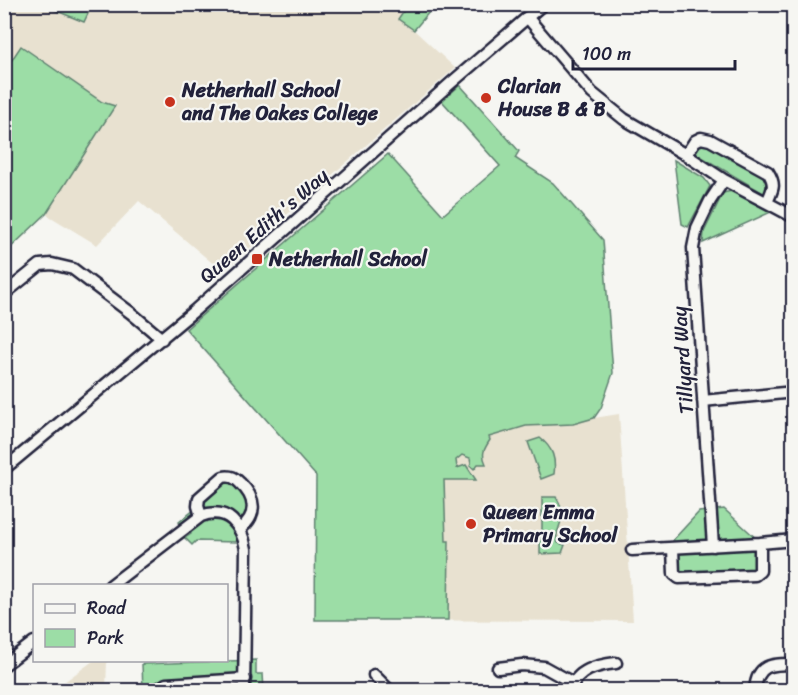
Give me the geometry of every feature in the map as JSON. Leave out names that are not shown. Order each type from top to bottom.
[{"type":"street","name":"Queen Edith's Way","points":[[4,469],[162,339],[543,4]]},
{"type":"street","points":[[527,17],[592,93],[624,119],[724,180],[794,217]]},
{"type":"street","points":[[686,155],[695,141],[701,138],[710,140],[768,172],[773,180],[773,190],[767,202]]},
{"type":"street","name":"Tillyard Way","points":[[713,546],[693,248],[697,228],[710,201],[724,180]]},
{"type":"street","points":[[4,294],[40,265],[52,264],[73,269],[162,339]]},
{"type":"street","points":[[704,401],[794,392]]},
{"type":"street","points":[[201,516],[198,506],[199,498],[223,477],[228,475],[234,477],[246,489],[253,503],[252,516],[240,529]]},
{"type":"street","points":[[111,584],[201,516],[215,514],[227,517],[240,529],[246,549],[244,685],[166,684],[158,690]]},
{"type":"street","points":[[632,550],[794,540]]},
{"type":"street","points":[[673,548],[674,574],[679,578],[755,575],[760,571],[760,543]]},
{"type":"street","points":[[4,665],[33,643]]},
{"type":"street","points":[[498,668],[522,665],[544,667],[572,687],[582,673],[600,665],[616,663]]},
{"type":"street","points":[[755,690],[758,676],[764,669],[777,664],[794,664]]},
{"type":"street","points":[[374,675],[389,690]]},
{"type":"shaded area","points":[[14,5],[435,5],[414,30],[455,68],[223,272],[139,201],[97,245],[46,214],[5,253],[4,24]]},
{"type":"shaded area","name":"Queen Emma Primary School","points":[[619,414],[633,621],[315,620],[316,504],[488,438],[526,426],[573,424]]},
{"type":"shaded area","points":[[92,662],[107,662],[106,690],[53,690]]},
{"type":"green space","points":[[42,5],[92,5],[84,22]]},
{"type":"green space","points":[[405,5],[435,5],[414,30],[398,19],[407,6]]},
{"type":"green space","points":[[21,46],[102,102],[115,106],[46,214],[5,253],[5,70]]},
{"type":"green space","points":[[460,85],[519,151],[515,158],[553,183],[603,240],[613,373],[601,408],[594,418],[573,424],[526,426],[489,437],[490,440],[483,454],[486,464],[478,464],[474,469],[470,465],[470,458],[462,455],[456,460],[457,468],[466,465],[476,480],[444,480],[446,541],[449,541],[448,620],[315,620],[316,476],[186,329],[388,154],[443,215],[500,166],[442,101]]},
{"type":"green space","points":[[701,142],[709,143],[761,172],[770,183],[765,194],[693,152]]},
{"type":"green space","points":[[674,160],[704,178],[710,186],[688,227],[682,224]]},
{"type":"green space","points":[[732,191],[771,212],[703,243],[704,232],[723,193]]},
{"type":"green space","points":[[540,438],[551,450],[554,463],[554,474],[541,479],[528,442]]},
{"type":"green space","points":[[229,479],[248,497],[249,517],[236,542],[196,541],[192,545],[185,538],[191,534],[179,522],[195,509],[202,498]]},
{"type":"green space","points":[[542,497],[556,497],[560,505],[562,518],[557,538],[558,543],[565,545],[562,553],[540,554]]},
{"type":"green space","points":[[724,509],[757,539],[761,570],[674,574],[673,540],[699,512]]},
{"type":"green space","points":[[256,660],[256,674],[263,674],[264,690],[143,690],[142,664]]},
{"type":"place","name":"Clarian House B & B","points":[[486,98]]},
{"type":"place","name":"Netherhall School and The Oakes College","points":[[170,102]]},
{"type":"place","name":"Netherhall School","points":[[257,259]]},
{"type":"place","name":"Queen Emma Primary School","points":[[471,524]]}]
